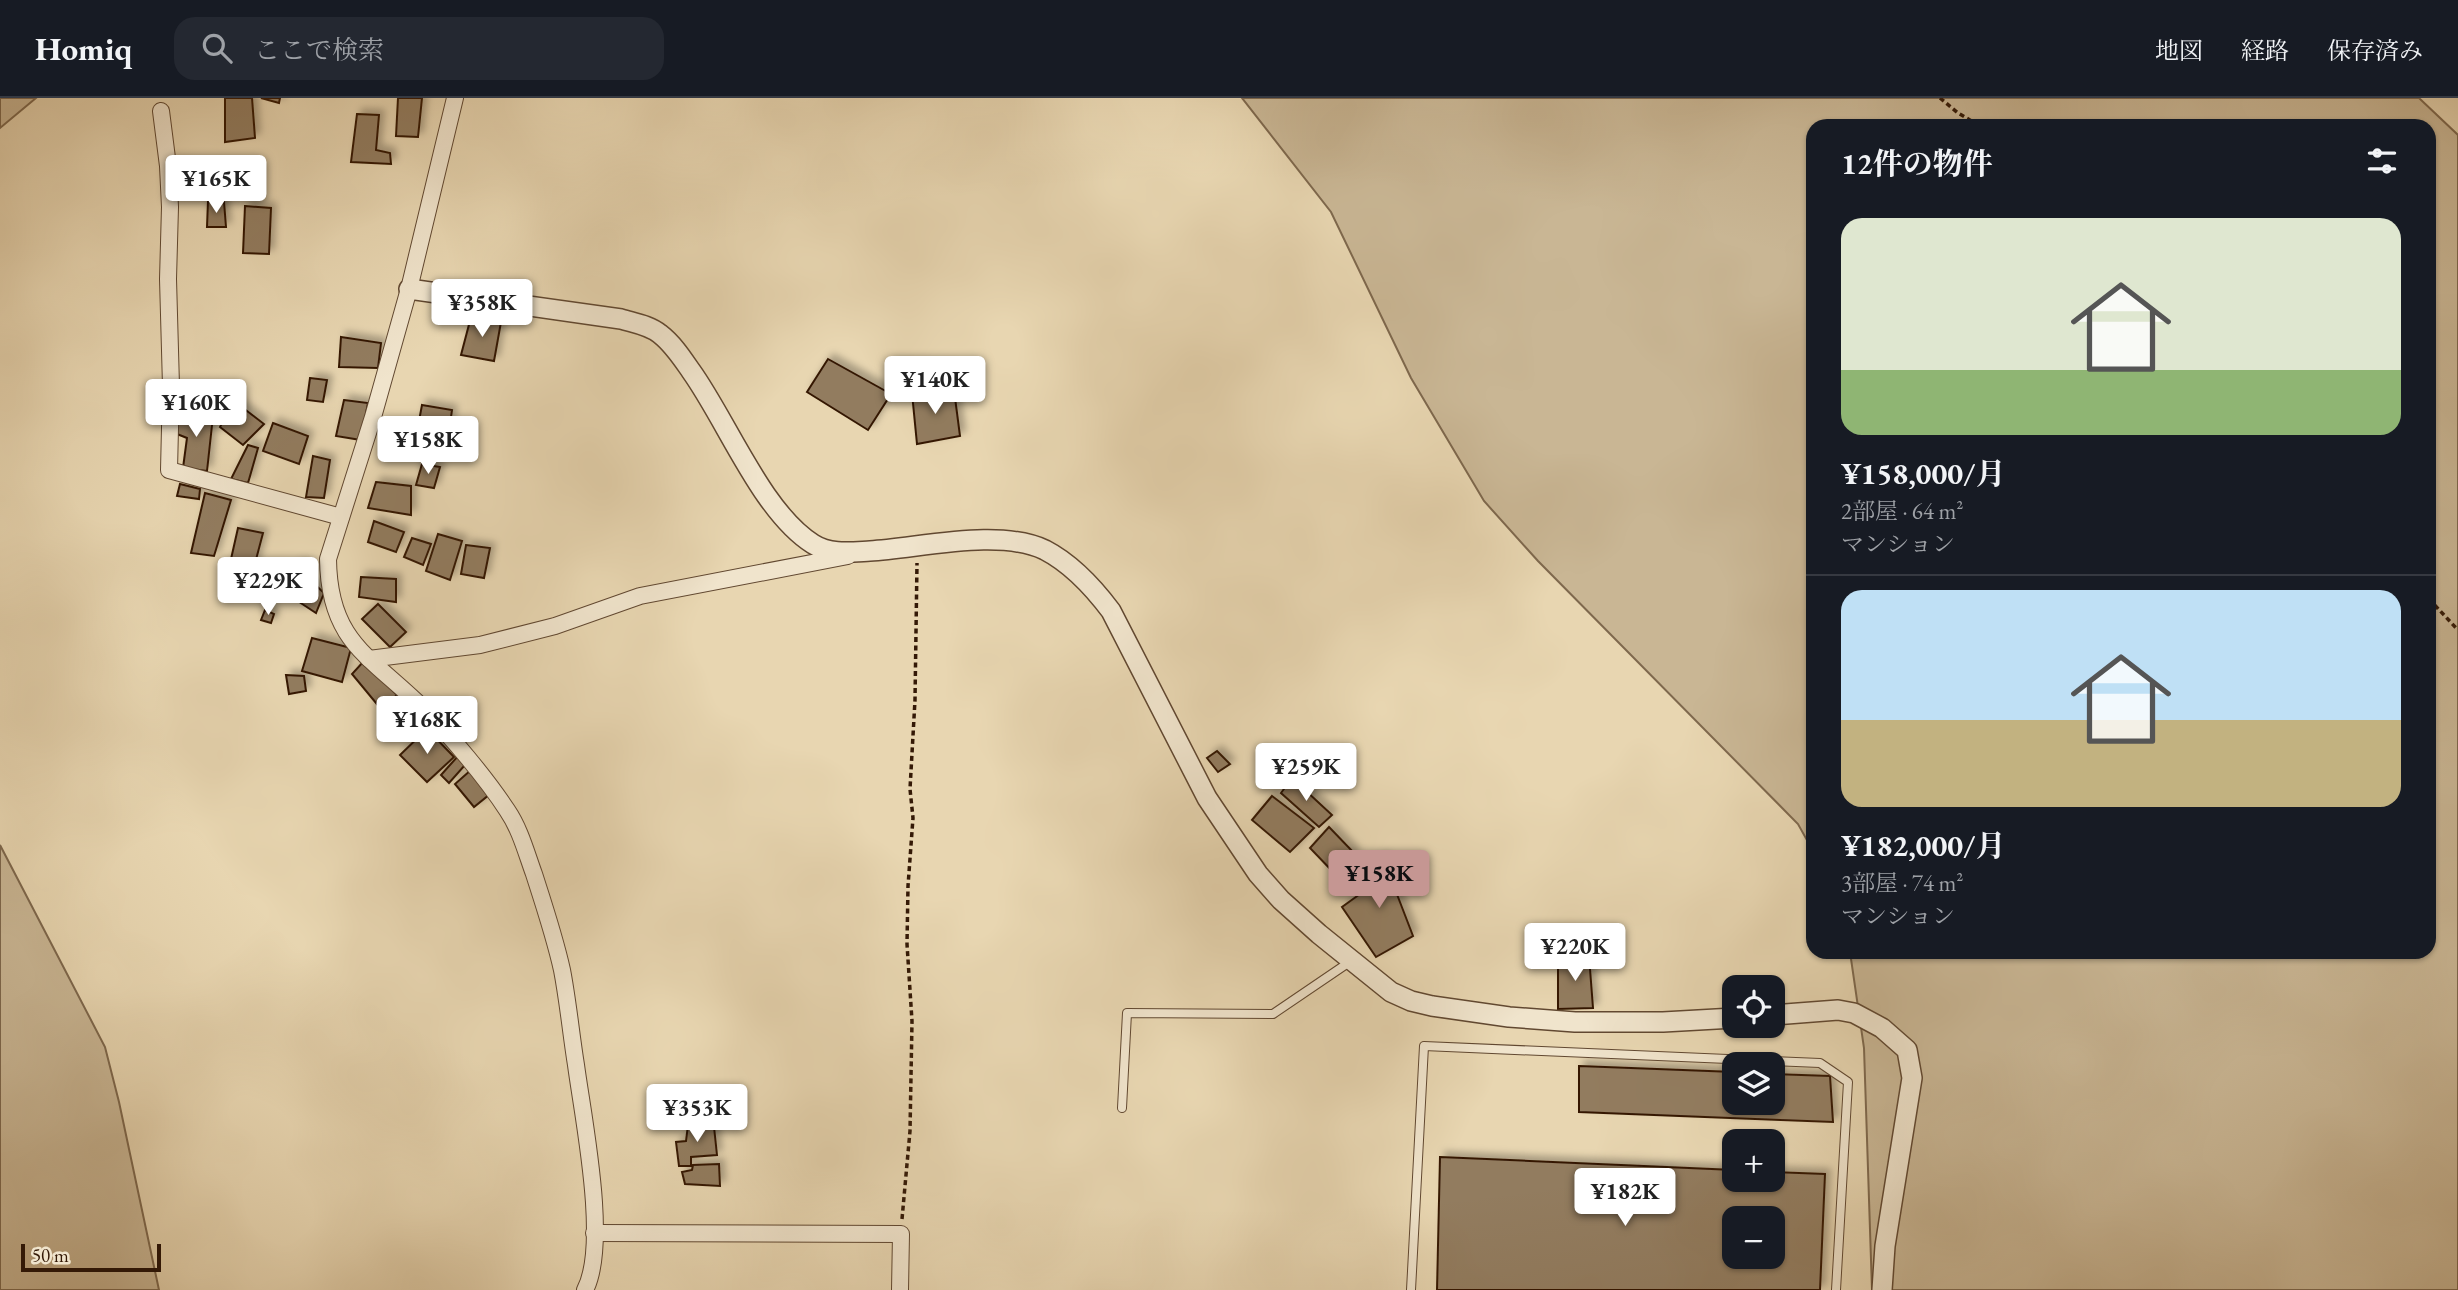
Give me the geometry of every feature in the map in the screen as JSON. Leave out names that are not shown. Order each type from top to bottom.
[{"type":"street","points":[[455,98],[409,289],[373,416],[327,559],[328,579],[333,606],[346,635],[431,717],[492,789],[515,823],[543,900],[562,971],[588,1151],[594,1258],[599,1290]]},
{"type":"street","points":[[162,111],[170,207],[169,470],[341,517]]},
{"type":"street","points":[[409,289],[621,319],[650,327],[672,344],[682,357],[762,489],[792,527],[814,545],[841,552],[988,540],[1020,543],[1044,550],[1071,567],[1095,590],[1124,634],[1207,798],[1237,845],[1281,900],[1391,992],[1411,1001],[1453,1010],[1509,1017],[1575,1022],[1722,1019]]},
{"type":"street","points":[[369,659],[480,645],[555,626],[640,596],[878,550]]},
{"type":"street","points":[[1785,1014],[1838,1010],[1854,1013],[1882,1028],[1907,1050],[1912,1078],[1885,1246],[1882,1290]]},
{"type":"street","points":[[594,1233],[901,1234],[900,1290]]},
{"type":"street","points":[[585,1290],[594,1258]]},
{"type":"lane","points":[[1122,1108],[1127,1013],[1273,1014],[1351,961]]},
{"type":"lane","points":[[1411,1290],[1424,1046],[1820,1063],[1848,1083],[1836,1290]]},
{"type":"path","points":[[1940,98],[1968,119]]},
{"type":"path","points":[[901,1234],[910,1130],[912,1021],[907,944],[913,818],[910,789],[915,700],[917,547]]},
{"type":"path","points":[[2436,606],[2458,630]]},
{"type":"shaded area","points":[[0,98],[36,98],[0,128]]},
{"type":"shaded area","points":[[1242,98],[2419,98],[2458,135],[2458,1290],[1872,1290],[1864,1048],[1851,959],[2436,959],[2436,119],[1806,119],[1806,838],[1798,824],[1538,561],[1484,501],[1411,378],[1331,212]]},
{"type":"shaded area","points":[[0,845],[105,1047],[159,1290],[0,1290]]},
{"type":"building","points":[[225,98],[252,98],[255,138],[225,142]]},
{"type":"building","points":[[261,98],[280,98],[279,103]]},
{"type":"building","points":[[398,98],[422,98],[418,137],[396,136]]},
{"type":"building","points":[[357,114],[379,115],[376,150],[390,153],[391,164],[351,162]]},
{"type":"building","points":[[208,201],[224,202],[226,227],[207,227]]},
{"type":"building","points":[[245,206],[271,208],[269,254],[243,253]]},
{"type":"building","points":[[471,317],[501,322],[494,361],[461,355]]},
{"type":"building","points":[[341,337],[381,343],[378,368],[339,367]]},
{"type":"building","points":[[828,359],[891,394],[868,430],[807,392]]},
{"type":"building","points":[[893,365],[950,368],[949,386],[890,385]]},
{"type":"building","points":[[310,378],[327,380],[323,402],[307,400]]},
{"type":"building","points":[[954,390],[960,436],[917,444],[912,393]]},
{"type":"building","points":[[344,400],[368,403],[361,440],[336,436]]},
{"type":"building","points":[[234,401],[264,424],[243,445],[220,427]]},
{"type":"building","points":[[422,405],[452,410],[447,446],[415,442]]},
{"type":"building","points":[[178,412],[213,416],[207,471],[183,468],[187,438],[177,434]]},
{"type":"building","points":[[273,423],[308,436],[299,464],[263,451]]},
{"type":"building","points":[[248,445],[258,448],[248,483],[231,479]]},
{"type":"building","points":[[313,456],[330,460],[324,498],[306,497]]},
{"type":"building","points":[[422,464],[440,467],[434,488],[416,485]]},
{"type":"building","points":[[376,482],[411,486],[411,515],[368,508]]},
{"type":"building","points":[[180,484],[200,489],[199,499],[177,496]]},
{"type":"building","points":[[205,493],[231,500],[214,556],[191,553]]},
{"type":"building","points":[[374,521],[404,532],[396,552],[368,542]]},
{"type":"building","points":[[238,528],[263,533],[253,571],[229,568]]},
{"type":"building","points":[[438,534],[462,541],[450,580],[426,571]]},
{"type":"building","points":[[412,538],[431,544],[423,565],[404,557]]},
{"type":"building","points":[[466,545],[490,548],[484,578],[461,574]]},
{"type":"building","points":[[298,565],[312,570],[308,578],[324,593],[316,613],[284,592]]},
{"type":"building","points":[[361,577],[396,579],[396,602],[359,597]]},
{"type":"building","points":[[378,604],[406,632],[390,647],[362,619]]},
{"type":"building","points":[[265,610],[274,614],[271,623],[261,620]]},
{"type":"building","points":[[312,638],[351,648],[342,682],[302,671]]},
{"type":"building","points":[[364,661],[397,695],[381,709],[352,674]]},
{"type":"building","points":[[286,675],[304,676],[306,691],[289,694]]},
{"type":"building","points":[[427,729],[454,757],[427,782],[400,755]]},
{"type":"building","points":[[1217,751],[1230,764],[1218,772],[1207,758]]},
{"type":"building","points":[[458,756],[465,765],[449,783],[441,775]]},
{"type":"building","points":[[471,770],[490,794],[474,807],[455,784]]},
{"type":"building","points":[[1292,778],[1332,815],[1319,827],[1281,793]]},
{"type":"building","points":[[1272,796],[1314,828],[1290,852],[1252,820]]},
{"type":"building","points":[[1329,827],[1355,854],[1335,874],[1310,848]]},
{"type":"building","points":[[1383,858],[1413,936],[1376,957],[1342,907],[1367,889],[1357,868]]},
{"type":"building","points":[[1589,956],[1593,1008],[1558,1009],[1558,959]]},
{"type":"building","points":[[1579,1066],[1722,1072],[1722,1115],[1785,1115],[1785,1074],[1830,1076],[1833,1122],[1579,1112]]},
{"type":"building","points":[[688,1125],[714,1127],[717,1155],[691,1157],[691,1166],[679,1166],[676,1142],[686,1141]]},
{"type":"building","points":[[1440,1157],[1722,1169],[1722,1192],[1785,1192],[1785,1172],[1825,1174],[1820,1290],[1437,1290]]},
{"type":"building","points":[[719,1164],[720,1186],[685,1184],[682,1172],[692,1170],[693,1165]]}]
